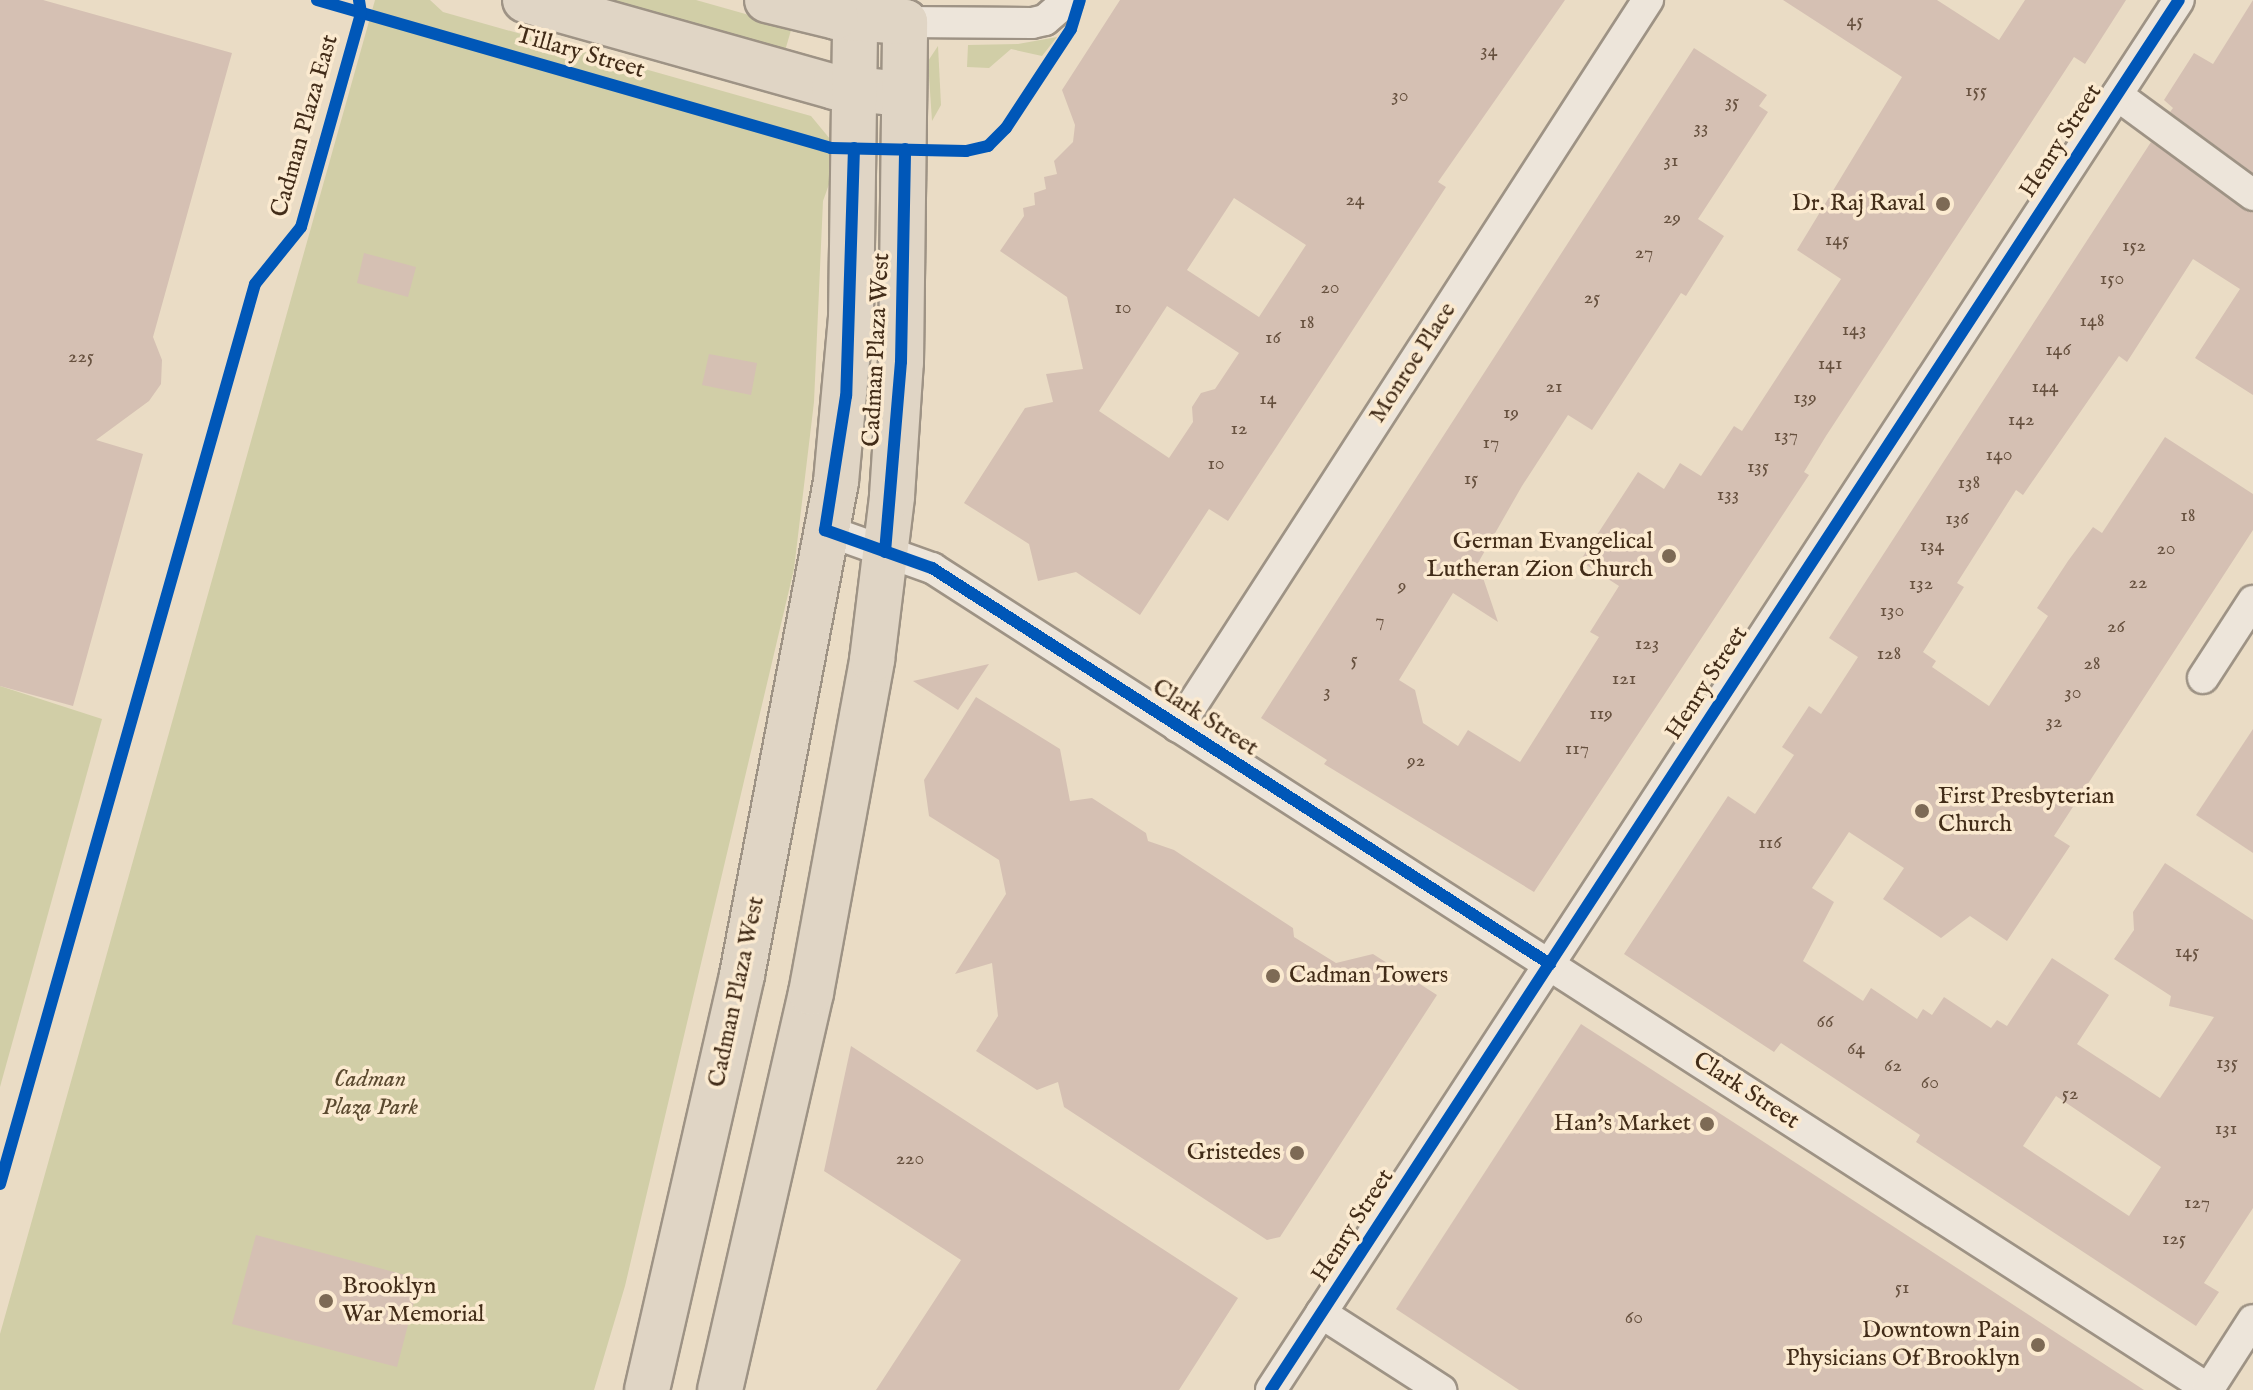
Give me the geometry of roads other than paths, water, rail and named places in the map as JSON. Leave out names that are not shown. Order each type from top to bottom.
[{"type":"main road","name":"Tillary Street","points":[[525,0],[855,91],[905,92]]},
{"type":"main road","points":[[767,0],[855,19],[905,22]]},
{"type":"main road","name":"Cadman Plaza West","points":[[647,1390],[742,975],[825,530],[846,396],[855,19]]},
{"type":"main road","name":"Cadman Plaza West","points":[[720,1390],[811,993],[872,660],[885,552],[901,362],[905,22]]},
{"type":"street","points":[[905,22],[1032,23],[1045,20],[1068,0]]},
{"type":"street","name":"Monroe Place","points":[[1178,727],[1648,0]]},
{"type":"street","name":"Henry Street","points":[[1271,1390],[2179,0]]},
{"type":"street","points":[[2117,95],[2253,195]]},
{"type":"street","name":"Clark Street","points":[[825,530],[932,568],[2209,1390]]},
{"type":"street","points":[[2203,678],[2253,601]]},
{"type":"street","points":[[1321,1313],[1441,1390]]},
{"type":"street","points":[[2209,1390],[2253,1320]]},
{"type":"place","name":"Dr. Raj Raval","points":[[1943,204]]},
{"type":"place","name":"German Evangelical Lutheran Zion Church","points":[[1669,556]]},
{"type":"place","name":"First Presbyterian Church","points":[[1922,811]]},
{"type":"place","name":"Cadman Towers","points":[[1273,976]]},
{"type":"place","name":"Han's Market","points":[[1707,1124]]},
{"type":"place","name":"Gristedes","points":[[1297,1153]]},
{"type":"place","name":"Brooklyn War Memorial","points":[[326,1301]]},
{"type":"place","name":"Downtown Pain Physicians Of Brooklyn","points":[[2038,1345]]},
{"type":"park label","name":"Cadman Plaza Park","points":[[370,1094]]}]
